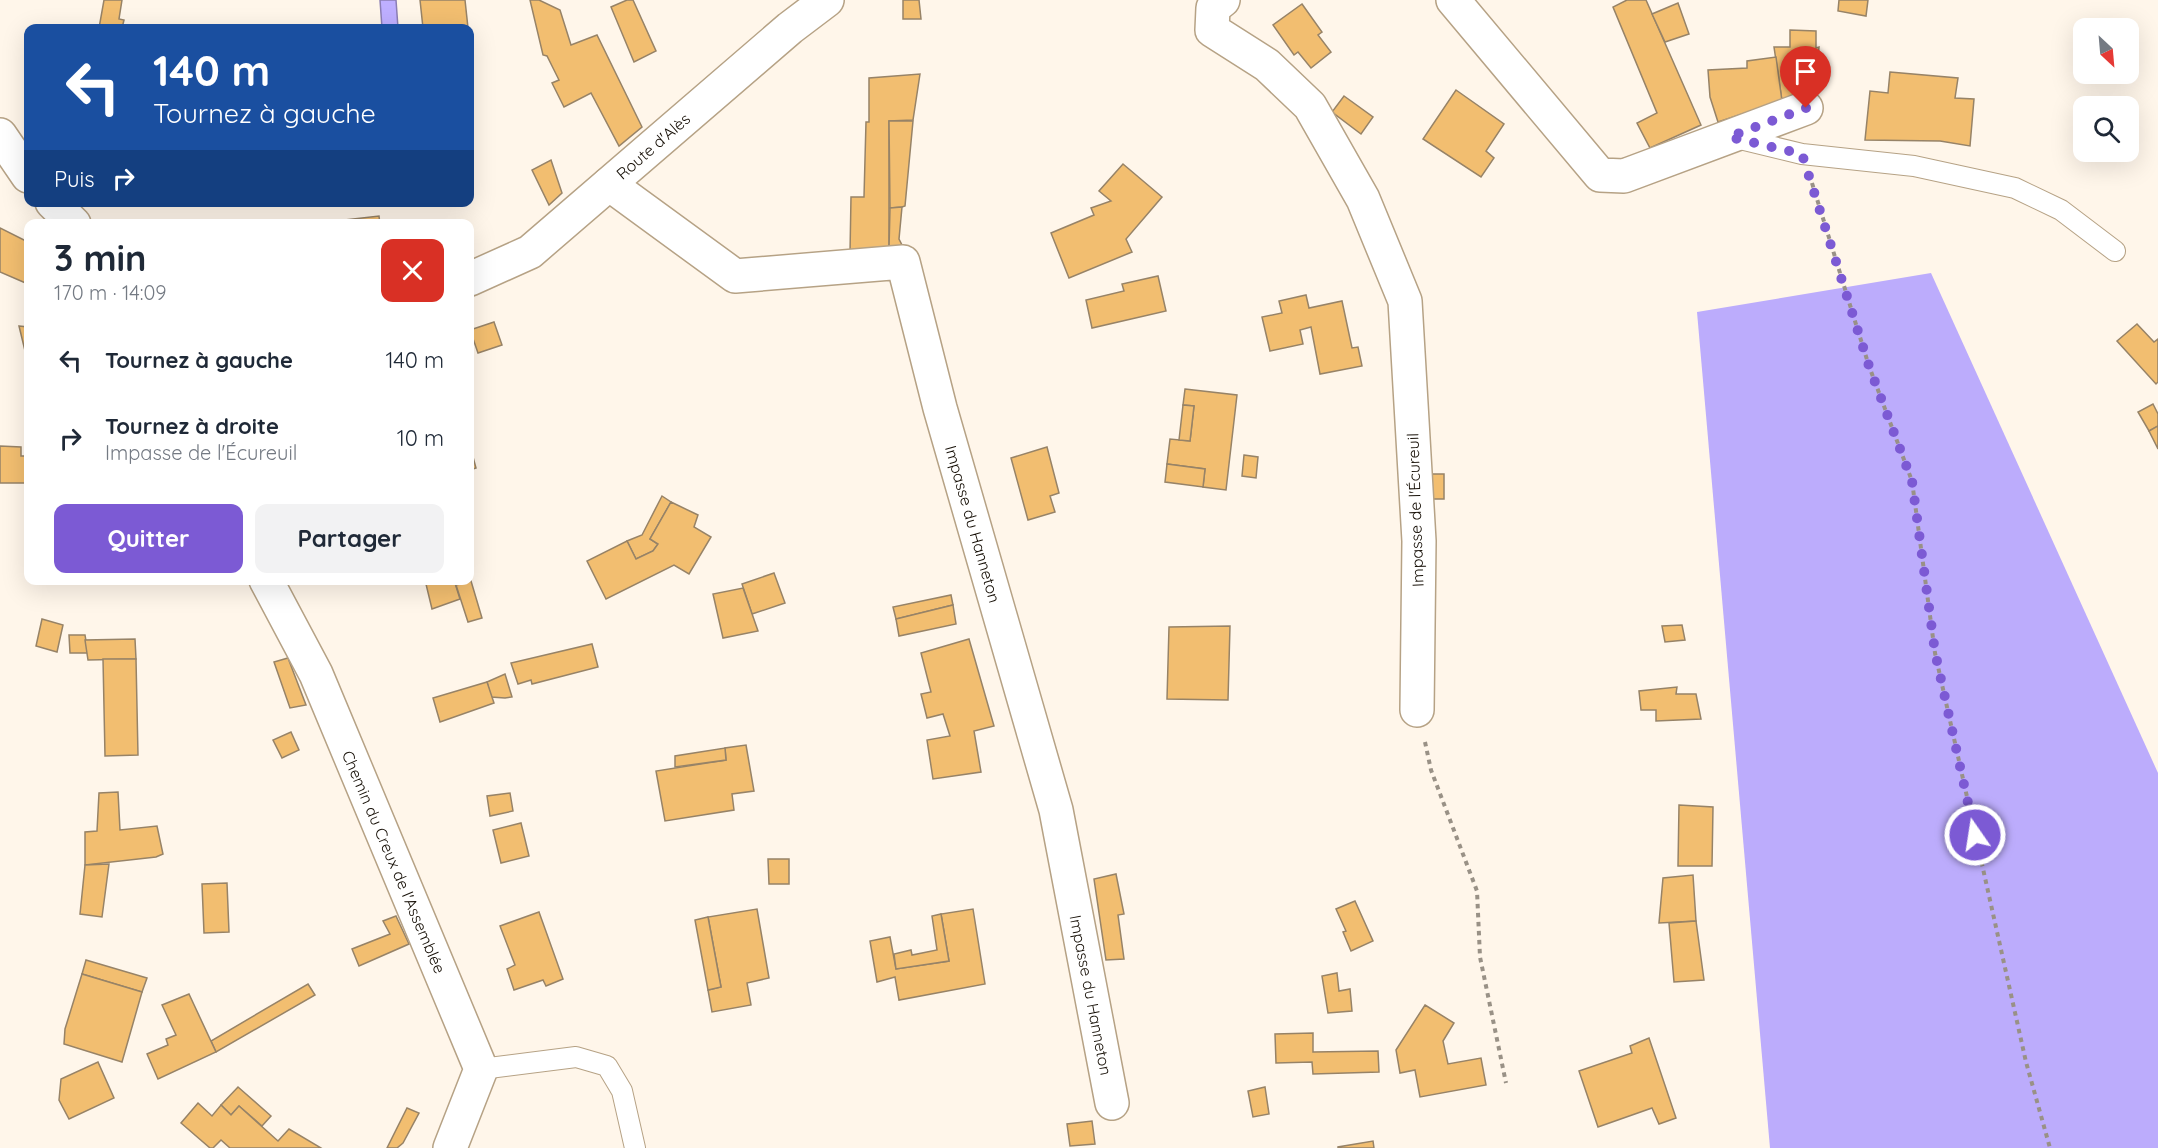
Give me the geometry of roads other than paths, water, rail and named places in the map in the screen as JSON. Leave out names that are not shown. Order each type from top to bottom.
[{"type":"street","name":"Route d'Alès","points":[[474,277],[530,252],[790,28],[827,0]]},
{"type":"street","name":"Impasse de l'Écureuil","points":[[1223,0],[1213,8],[1212,30],[1267,65],[1310,106],[1363,199],[1405,301],[1419,541],[1417,710]]},
{"type":"street","points":[[1453,0],[1600,175],[1624,176],[1806,108]]},
{"type":"street","points":[[0,135],[24,170]]},
{"type":"street","name":"Impasse du Hanneton","points":[[609,184],[735,276],[903,262],[940,408],[1056,810],[1112,1103]]},
{"type":"street","points":[[57,207],[69,219]]},
{"type":"street","name":"Chemin du Creux de l'Assemblée","points":[[269,585],[316,674],[481,1069]]},
{"type":"street","points":[[450,1148],[481,1069]]},
{"type":"lane","points":[[1729,137],[1802,154],[1914,166],[2015,188],[2061,210],[2115,251]]},
{"type":"lane","points":[[481,1069],[576,1057],[607,1065],[622,1091],[635,1148]]}]
